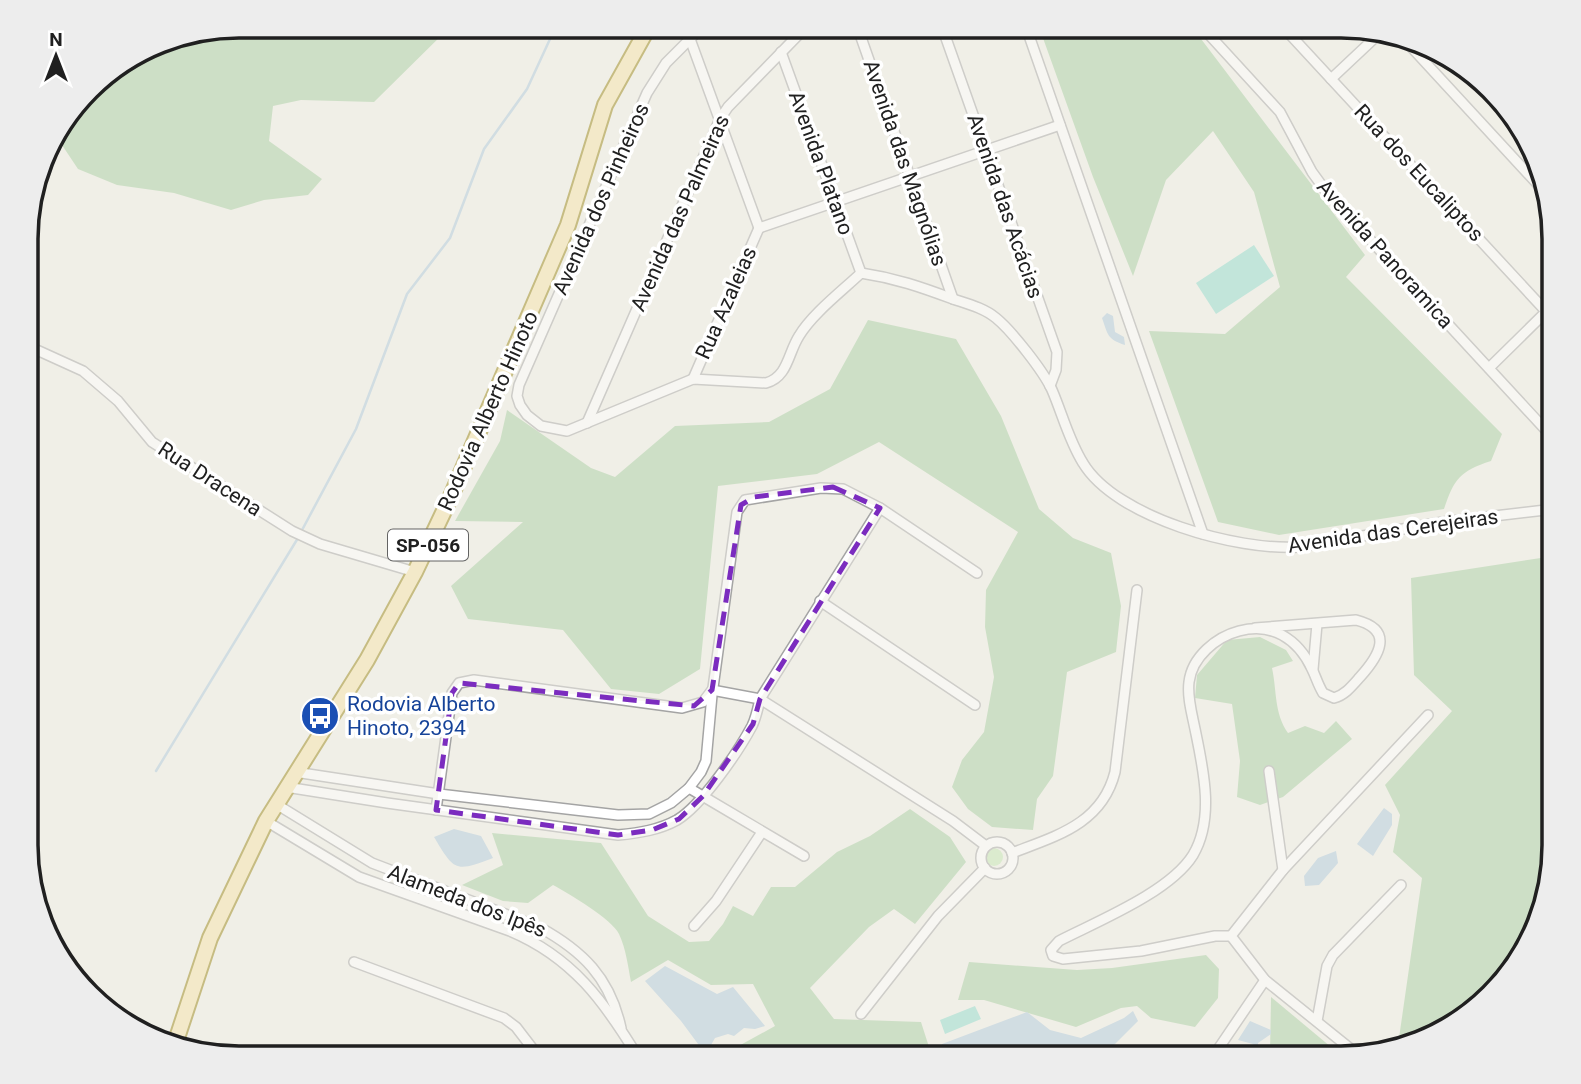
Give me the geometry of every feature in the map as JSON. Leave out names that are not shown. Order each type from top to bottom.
[{"type":"main road","name":"Rodovia Alberto Hinoto","points":[[178,1036],[211,938],[266,821],[367,660],[415,572],[452,494],[568,225],[605,105],[642,39]]},
{"type":"street","points":[[691,39],[759,228],[1060,125]]},
{"type":"street","name":"Avenida dos Pinheiros","points":[[587,423],[566,431],[541,426],[527,415],[520,405],[517,396],[519,385],[648,93],[666,63],[691,39]]},
{"type":"street","name":"Avenida das Palmeiras","points":[[587,423],[720,119],[728,107],[794,39]]},
{"type":"street","name":"Avenida das Magnólias","points":[[862,39],[953,299]]},
{"type":"street","name":"Avenida das Acácias","points":[[946,39],[1057,352],[1056,370],[1050,386]]},
{"type":"street","points":[[1030,39],[1203,534]]},
{"type":"street","name":"Avenida Panoramica","points":[[1213,39],[1280,112],[1312,172],[1328,194],[1542,426]]},
{"type":"street","name":"Rua dos Eucaliptos","points":[[1294,39],[1542,307]]},
{"type":"street","points":[[1331,79],[1371,41]]},
{"type":"street","name":"Avenida Platano","points":[[782,52],[861,273]]},
{"type":"street","points":[[1418,54],[1532,177]]},
{"type":"street","name":"Rua Azaleias","points":[[693,379],[759,228]]},
{"type":"street","points":[[587,423],[693,379],[766,383],[776,380],[782,374],[802,330],[861,273]]},
{"type":"street","name":"Avenida das Cerejeiras","points":[[861,273],[894,277],[983,310],[997,319],[1050,386],[1081,460],[1089,472],[1110,491],[1154,518],[1203,534],[1258,546],[1289,548],[1443,522],[1542,510]]},
{"type":"street","points":[[1489,368],[1542,315]]},
{"type":"street","name":"Rua Dracena","points":[[38,351],[83,371],[118,401],[152,442],[292,531],[307,539],[415,572]]},
{"type":"street","points":[[295,772],[439,794],[618,815],[649,814],[671,803],[689,788],[706,761],[712,690],[737,512],[741,505],[754,497],[833,488],[855,494],[977,573]]},
{"type":"street","points":[[286,787],[618,835],[652,831],[679,819],[703,796],[753,724],[760,699],[880,508]]},
{"type":"street","points":[[1012,853],[1057,835],[1078,823],[1101,805],[1108,794],[1115,772],[1137,590]]},
{"type":"street","points":[[820,601],[975,705]]},
{"type":"street","points":[[1231,936],[1215,936],[1141,951],[1063,959],[1051,954],[1059,941],[1138,900],[1167,881],[1194,853],[1203,825],[1205,796],[1189,694],[1191,674],[1202,654],[1215,642],[1229,634],[1255,628],[1351,620],[1374,628],[1381,645],[1380,652],[1338,697],[1329,697],[1323,693],[1313,669],[1295,642],[1276,632],[1255,628]]},
{"type":"street","points":[[1313,669],[1317,624]]},
{"type":"street","points":[[436,810],[452,693],[458,683],[474,680],[682,708],[703,702],[712,690]]},
{"type":"street","points":[[712,690],[760,699],[953,821],[986,846]]},
{"type":"street","points":[[1231,936],[1283,870],[1428,715]]},
{"type":"street","points":[[1269,771],[1283,870]]},
{"type":"street","points":[[368,800],[369,785]]},
{"type":"street","points":[[392,804],[394,788]]},
{"type":"street","points":[[689,788],[804,856]]},
{"type":"street","name":"Alameda dos Ipês","points":[[276,804],[372,863],[539,927],[561,939],[592,966],[609,990],[617,1007],[622,1030]]},
{"type":"street","name":"Alameda dos Ipês","points":[[266,821],[364,879],[534,942],[573,969],[622,1030],[631,1045]]},
{"type":"street","points":[[694,926],[716,901],[762,832]]},
{"type":"street","points":[[999,842],[1012,853],[1010,866],[1002,873],[993,873],[985,868],[981,856],[986,846],[999,842]]},
{"type":"street","points":[[329,860],[338,844]]},
{"type":"street","points":[[364,879],[372,863]]},
{"type":"street","points":[[861,1014],[938,916],[985,868]]},
{"type":"street","points":[[1317,1021],[1327,966],[1333,955],[1401,885]]},
{"type":"street","points":[[1231,936],[1265,980],[1347,1046]]},
{"type":"street","points":[[354,962],[504,1018],[516,1027],[530,1045]]},
{"type":"street","points":[[1220,1046],[1265,980]]},
{"type":"highlighted area","points":[[833,487],[880,508],[760,699],[753,724],[703,796],[679,819],[652,830],[618,835],[436,810],[452,693],[459,683],[694,706],[712,690],[741,505],[754,497]]},
{"type":"green space","points":[[438,39],[374,102],[301,100],[273,106],[269,141],[322,179],[308,195],[264,200],[231,210],[174,193],[117,185],[78,169],[62,145],[80,117],[107,88],[139,65],[163,54],[214,40]]},
{"type":"green space","points":[[1043,39],[1201,39],[1365,255],[1346,277],[1502,434],[1491,461],[1472,468],[1455,483],[1444,509],[1279,535],[1218,522],[1149,331],[1225,334],[1280,287],[1254,192],[1213,131],[1166,180],[1133,276],[1093,177]]},
{"type":"green space","points":[[868,320],[956,339],[1001,416],[1039,509],[1073,538],[1111,553],[1121,606],[1116,652],[1067,672],[1053,776],[1037,799],[1033,830],[992,827],[968,809],[952,787],[962,760],[984,732],[994,677],[985,627],[986,590],[1018,532],[879,442],[817,474],[718,486],[700,669],[659,694],[611,689],[563,630],[468,619],[451,586],[523,522],[455,521],[500,441],[507,410],[591,468],[615,477],[675,426],[769,422],[830,389]]},
{"type":"green space","points":[[1542,558],[1542,857],[1532,909],[1516,945],[1501,967],[1484,987],[1464,1004],[1442,1019],[1399,1037],[1422,878],[1393,852],[1400,815],[1385,785],[1452,711],[1414,675],[1411,578]]},
{"type":"green space","points":[[1260,637],[1286,650],[1293,661],[1272,668],[1278,710],[1288,733],[1305,726],[1324,733],[1336,721],[1352,739],[1283,797],[1260,805],[1237,797],[1240,761],[1232,704],[1195,698],[1197,675],[1227,640]]},
{"type":"green space","points":[[910,809],[950,837],[966,862],[915,924],[894,909],[869,927],[810,988],[834,1019],[921,1022],[929,1046],[740,1045],[775,1026],[753,984],[711,985],[668,960],[631,982],[623,946],[615,928],[599,914],[560,889],[553,885],[528,903],[503,901],[462,885],[503,865],[492,833],[601,843],[648,916],[689,942],[709,941],[733,906],[753,916],[771,887],[795,887],[837,852],[870,836]]},
{"type":"green space","points":[[994,848],[1000,851],[1003,857],[1000,863],[994,866],[988,863],[985,857],[988,851]]},
{"type":"green space","points":[[1206,955],[1219,969],[1218,998],[1195,1027],[1151,1018],[1137,1006],[1121,1008],[1076,1027],[984,1000],[958,1000],[969,962],[1077,970]]},
{"type":"green space","points":[[1271,997],[1330,1046],[1270,1046]]},
{"type":"shaded area","points":[[1254,245],[1274,276],[1216,314],[1196,283]]},
{"type":"shaded area","points":[[1107,313],[1113,316],[1115,332],[1124,337],[1125,345],[1115,341],[1107,332],[1102,318]]},
{"type":"shaded area","points":[[1384,808],[1392,814],[1392,825],[1373,856],[1357,844]]},
{"type":"shaded area","points":[[454,829],[481,836],[493,858],[463,867],[452,863],[434,837]]},
{"type":"shaded area","points":[[1336,851],[1338,863],[1319,885],[1305,886],[1304,876],[1318,858]]},
{"type":"shaded area","points":[[665,966],[717,994],[733,987],[765,1026],[744,1028],[734,1036],[728,1034],[715,1038],[711,1045],[699,1045],[645,981]]},
{"type":"shaded area","points":[[975,1006],[981,1019],[945,1034],[940,1020]]},
{"type":"shaded area","points":[[1133,1011],[1138,1021],[1112,1046],[942,1046],[1027,1012],[1050,1030],[1081,1038]]},
{"type":"shaded area","points":[[1250,1021],[1271,1030],[1271,1034],[1258,1043],[1258,1046],[1238,1040]]},
{"type":"waterway","points":[[301,532],[356,429],[407,294],[450,238],[484,149],[527,89],[550,39]]},
{"type":"waterway","points":[[156,771],[298,538]]},
{"type":"place","name":"Rodovia Alberto Hinoto, 2394","points":[[320,716]]}]
